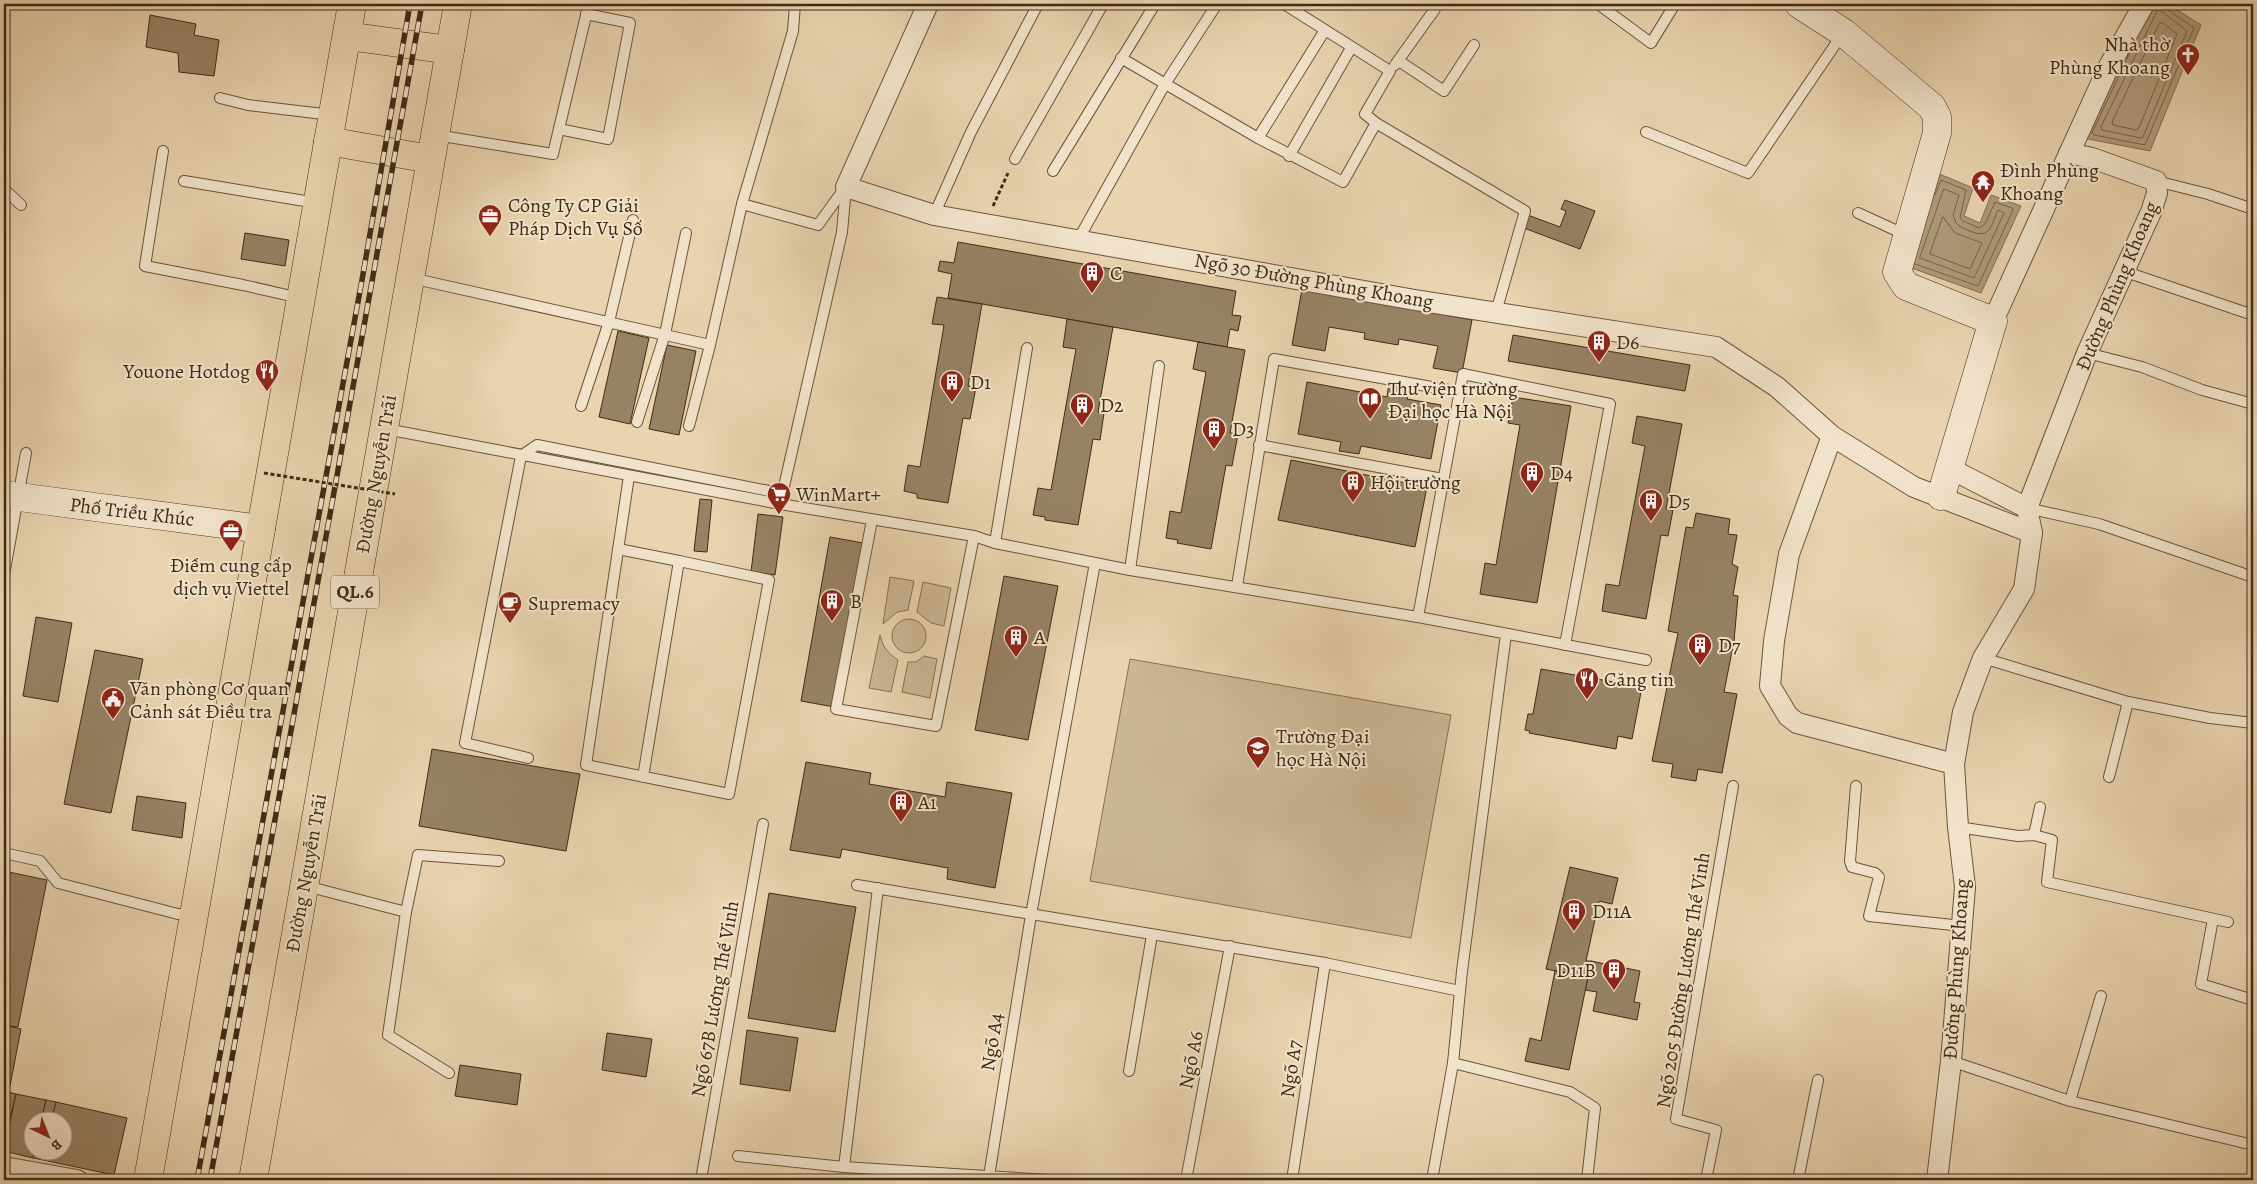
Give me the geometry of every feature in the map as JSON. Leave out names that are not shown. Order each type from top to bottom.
[{"type":"highway","points":[[148,1180],[331,128],[341,42],[352,4]]},
{"type":"highway","name":"Đường Nguyễn Trãi","points":[[253,1180],[458,4]]},
{"type":"highway","points":[[341,42],[450,50]]},
{"type":"highway","points":[[331,128],[433,147]]},
{"type":"street","points":[[846,187],[928,4]]},
{"type":"street","points":[[2032,533],[1941,496],[1993,320],[2108,68],[2144,4]]},
{"type":"street","points":[[1807,6],[1844,32],[1932,107],[1937,117],[1937,133],[1897,272],[1906,286],[1993,320]]},
{"type":"street","name":"Đường Phùng Khoang","points":[[1937,1180],[1951,1061],[1965,887],[1958,827],[1954,764],[1963,712],[1983,658],[2024,589],[2032,533],[2027,508],[2087,353],[2151,212],[2157,193],[2156,180],[2092,158],[2069,153]]},
{"type":"street","name":"Ngõ 30 Đường Phùng Khoang","points":[[846,187],[934,215],[1415,300],[1716,347],[1777,387],[1832,436],[1914,487],[1941,496]]},
{"type":"street","points":[[1832,436],[1789,554],[1774,641],[1770,686],[1788,716],[1797,723],[1954,764]]},
{"type":"street","points":[[1949,468],[2027,508]]},
{"type":"street","name":"Phố Triều Khúc","points":[[11,496],[261,529]]},
{"type":"street","points":[[4,1167],[77,1180]]},
{"type":"lane","points":[[690,426],[742,204],[793,30],[795,4]]},
{"type":"lane","points":[[934,215],[971,132],[1038,4]]},
{"type":"lane","points":[[1015,159],[1103,4]]},
{"type":"lane","points":[[1053,170],[1155,4]]},
{"type":"lane","points":[[1078,240],[1165,84],[1217,4]]},
{"type":"lane","points":[[1284,4],[1390,71]]},
{"type":"lane","points":[[1598,4],[1651,43],[1675,4]]},
{"type":"lane","points":[[1435,9],[1390,71],[1365,114],[1376,123],[1525,211],[1496,312]]},
{"type":"lane","points":[[433,147],[553,154],[587,10],[630,23],[608,139],[559,129]]},
{"type":"lane","points":[[1258,138],[1325,30]]},
{"type":"lane","points":[[1646,132],[1748,173],[1844,32]]},
{"type":"lane","points":[[1399,61],[1444,91],[1474,45]]},
{"type":"lane","points":[[1289,156],[1351,48]]},
{"type":"lane","points":[[1121,58],[1289,156],[1343,182],[1376,123]]},
{"type":"lane","points":[[220,98],[267,108],[331,128]]},
{"type":"lane","points":[[163,151],[145,266],[301,298]]},
{"type":"lane","points":[[2156,180],[2253,209]]},
{"type":"lane","points":[[184,181],[318,203]]},
{"type":"lane","points":[[742,204],[818,226],[846,187]]},
{"type":"lane","points":[[780,504],[842,232],[846,187]]},
{"type":"lane","points":[[4,189],[21,205]]},
{"type":"lane","points":[[1858,213],[1907,236]]},
{"type":"lane","points":[[581,406],[609,322],[633,220]]},
{"type":"lane","points":[[637,422],[665,334],[686,233]]},
{"type":"lane","points":[[2123,271],[2253,315]]},
{"type":"lane","points":[[410,277],[710,345]]},
{"type":"lane","points":[[995,543],[1027,348]]},
{"type":"lane","points":[[2087,353],[2142,366],[2202,390],[2253,404]]},
{"type":"lane","points":[[1236,586],[1274,359],[1460,392]]},
{"type":"lane","points":[[1130,570],[1159,366]]},
{"type":"lane","points":[[1418,617],[1463,374],[1610,404],[1565,645]]},
{"type":"lane","points":[[384,429],[780,504],[974,536],[995,543],[1130,570],[1418,617],[1646,660]]},
{"type":"lane","points":[[528,758],[465,743],[521,456],[537,445],[769,491],[780,504]]},
{"type":"lane","points":[[1259,446],[1444,479]]},
{"type":"lane","points":[[4,575],[11,496],[26,453]]},
{"type":"lane","points":[[618,549],[769,580],[729,794],[586,765],[618,549],[629,476]]},
{"type":"lane","points":[[2027,508],[2099,524],[2253,577]]},
{"type":"lane","points":[[872,520],[836,709],[936,726],[974,536]]},
{"type":"lane","points":[[643,777],[679,561]]},
{"type":"lane","name":"Ngõ A4","points":[[988,1176],[1031,915],[1095,563]]},
{"type":"lane","points":[[1432,1180],[1453,1063],[1460,991],[1506,634]]},
{"type":"lane","points":[[1983,658],[2128,702],[2210,718],[2253,723]]},
{"type":"lane","points":[[2109,777],[2128,702]]},
{"type":"lane","name":"Ngõ 205 Đường Lương Thế Vinh","points":[[1706,1180],[1716,1130],[1676,1119],[1733,786]]},
{"type":"lane","points":[[1856,786],[1850,861],[1852,867],[1875,873],[1878,877],[1869,916],[1962,926]]},
{"type":"lane","points":[[2034,835],[2040,807]]},
{"type":"lane","name":"Ngõ 67B Lương Thế Vinh","points":[[701,1180],[763,824]]},
{"type":"lane","points":[[1958,827],[2018,836],[2034,835],[2052,840],[2047,882],[2228,922]]},
{"type":"lane","points":[[4,852],[40,861],[58,883],[178,914],[194,915]]},
{"type":"lane","points":[[449,1073],[388,1035],[406,912],[418,855],[499,861]]},
{"type":"lane","points":[[304,885],[406,912]]},
{"type":"lane","points":[[857,885],[1152,935],[1230,946],[1325,963],[1460,991]]},
{"type":"lane","points":[[844,1167],[878,888]]},
{"type":"lane","points":[[2213,919],[2201,984],[2253,1000]]},
{"type":"lane","points":[[1129,1071],[1152,935]]},
{"type":"lane","name":"Ngõ A6","points":[[1186,1180],[1230,946]]},
{"type":"lane","name":"Ngõ A7","points":[[1292,1180],[1325,963]]},
{"type":"lane","points":[[2070,1101],[2101,996]]},
{"type":"lane","points":[[1951,1061],[2070,1101],[2253,1145]]},
{"type":"lane","points":[[1453,1063],[1570,1092],[1595,1108],[1587,1180]]},
{"type":"lane","points":[[1798,1180],[1818,1080]]},
{"type":"lane","points":[[738,1156],[844,1167],[1049,1180]]},
{"type":"path","points":[[984,224],[1015,159]]},
{"type":"path","points":[[264,473],[395,494]]},
{"type":"shaded area","points":[[890,577],[914,581],[908,610],[897,612],[883,624]]},
{"type":"shaded area","points":[[923,582],[951,588],[944,626],[931,623],[917,612]]},
{"type":"shaded area","points":[[909,619],[916,620],[921,624],[925,629],[925,643],[921,648],[916,652],[909,653],[902,652],[897,648],[893,643],[892,636],[893,629],[897,624],[902,620]]},
{"type":"shaded area","points":[[880,635],[886,650],[898,660],[891,692],[869,688]]},
{"type":"shaded area","points":[[924,656],[937,659],[930,698],[902,692],[908,662],[916,662]]},
{"type":"shaded area","points":[[1130,659],[1451,715],[1411,938],[1090,881]]},
{"type":"water","points":[[2148,4],[2168,4],[2201,25],[2150,151],[2083,138]]},
{"type":"water","points":[[1937,173],[1973,188],[1964,216],[1980,223],[1991,195],[2021,206],[1981,293],[1906,266]]},
{"type":"building","points":[[150,15],[196,24],[194,35],[219,40],[214,76],[179,72],[178,53],[146,47]]},
{"type":"building","points":[[1565,200],[1595,211],[1580,249],[1521,227],[1525,214],[1560,227],[1566,211],[1561,209]]},
{"type":"building","points":[[245,233],[289,240],[285,266],[241,259]]},
{"type":"building","name":"C","points":[[958,242],[1236,291],[1232,315],[1241,316],[1238,331],[1230,329],[1227,347],[948,298],[952,274],[938,271],[940,261],[954,263]]},
{"type":"building","points":[[1302,289],[1472,320],[1462,373],[1433,368],[1438,346],[1399,339],[1398,345],[1364,339],[1365,333],[1329,327],[1325,351],[1292,345]]},
{"type":"building","name":"D1","points":[[937,297],[982,304],[968,386],[976,387],[970,419],[963,418],[948,503],[917,498],[917,494],[904,491],[908,465],[920,467],[944,325],[932,324]]},
{"type":"building","name":"D2","points":[[1067,319],[1113,327],[1098,412],[1104,413],[1100,440],[1093,439],[1078,525],[1045,520],[1045,517],[1033,515],[1038,488],[1051,490],[1076,349],[1063,347]]},
{"type":"building","points":[[618,331],[649,338],[630,424],[599,417]]},
{"type":"building","name":"D6","points":[[1513,335],[1690,365],[1685,391],[1508,361]]},
{"type":"building","name":"D3","points":[[1198,342],[1245,350],[1230,433],[1238,434],[1232,466],[1226,465],[1211,549],[1177,543],[1178,540],[1166,538],[1170,511],[1181,513],[1206,372],[1193,369]]},
{"type":"building","points":[[667,345],[696,351],[679,435],[649,429]]},
{"type":"building","name":"Thư viện trường Đại học Hà Nội","points":[[1307,382],[1387,397],[1389,383],[1409,387],[1407,399],[1441,405],[1431,459],[1361,446],[1359,454],[1339,451],[1341,442],[1298,434]]},
{"type":"building","name":"D4","points":[[1513,397],[1571,406],[1537,603],[1480,594],[1485,563],[1496,565],[1520,425],[1508,423]]},
{"type":"building","name":"D5","points":[[1637,416],[1682,424],[1666,509],[1673,510],[1668,536],[1661,535],[1646,619],[1602,611],[1606,584],[1619,586],[1645,446],[1632,443]]},
{"type":"building","name":"Hội trường","points":[[1291,460],[1427,487],[1415,547],[1278,520]]},
{"type":"building","points":[[700,499],[712,500],[707,552],[694,551]]},
{"type":"building","name":"D7","points":[[1696,513],[1730,519],[1728,534],[1737,535],[1732,564],[1738,567],[1733,595],[1738,596],[1734,641],[1724,692],[1737,694],[1722,773],[1698,769],[1696,781],[1671,777],[1673,764],[1652,761],[1678,633],[1668,631],[1686,527],[1693,528]]},
{"type":"building","points":[[758,514],[783,517],[775,575],[751,572]]},
{"type":"building","name":"B","points":[[830,537],[863,543],[834,707],[801,701]]},
{"type":"building","name":"A","points":[[1004,576],[1058,586],[1028,740],[975,730]]},
{"type":"building","points":[[36,617],[72,623],[58,702],[23,696]]},
{"type":"building","points":[[95,650],[143,659],[111,813],[64,804]]},
{"type":"building","name":"Căng tin","points":[[1541,669],[1642,687],[1632,739],[1618,736],[1616,749],[1529,733],[1530,731],[1525,730],[1528,714],[1533,714]]},
{"type":"building","points":[[432,749],[580,774],[566,851],[419,826]]},
{"type":"building","name":"A1","points":[[806,762],[871,773],[869,784],[945,797],[947,782],[1012,793],[995,888],[947,879],[948,868],[842,849],[840,858],[790,850]]},
{"type":"building","points":[[137,796],[186,803],[182,838],[132,830]]},
{"type":"building","name":"D11A","points":[[1570,867],[1618,878],[1612,904],[1599,901],[1586,961],[1591,961],[1588,977],[1546,969]]},
{"type":"building","points":[[4,871],[47,880],[18,1027],[4,1025]]},
{"type":"building","points":[[769,893],[856,907],[835,1032],[748,1018]]},
{"type":"building","name":"D11B","points":[[1591,961],[1640,971],[1634,1002],[1640,1003],[1637,1020],[1593,1011],[1597,992],[1585,990]]},
{"type":"building","points":[[1555,971],[1588,977],[1569,1070],[1525,1061],[1530,1038],[1541,1041]]},
{"type":"building","points":[[4,1025],[21,1029],[10,1086],[4,1084]]},
{"type":"building","points":[[747,1030],[798,1038],[790,1091],[740,1084]]},
{"type":"building","points":[[607,1033],[652,1039],[646,1077],[602,1070]]},
{"type":"building","points":[[460,1065],[521,1074],[517,1105],[455,1096]]},
{"type":"building","points":[[4,1091],[16,1094],[11,1114],[4,1112]]},
{"type":"building","points":[[16,1094],[46,1100],[43,1112],[22,1112],[22,1155],[4,1151]]},
{"type":"building","points":[[46,1100],[56,1102],[54,1112],[43,1112]]},
{"type":"building","points":[[56,1102],[127,1118],[114,1175],[52,1162],[72,1162],[72,1112],[54,1112]]},
{"type":"building","points":[[4,1112],[11,1114],[8,1130],[4,1129]]},
{"type":"building","points":[[4,1129],[8,1130],[4,1148]]},
{"type":"railway","points":[[197,1180],[362,280],[410,4]]},
{"type":"railway","points":[[210,1180],[422,4]]},
{"type":"place","name":"Nhà thờ Phùng Khoang","points":[[2188,76]]},
{"type":"place","name":"Đình Phùng Khoang","points":[[1983,203]]},
{"type":"place","name":"Công Ty CP Giải Pháp Dịch Vụ Số","points":[[490,237]]},
{"type":"place","name":"C","points":[[1092,294]]},
{"type":"place","name":"D6","points":[[1599,363]]},
{"type":"place","name":"Youone Hotdog","points":[[267,392]]},
{"type":"place","name":"D1","points":[[952,403]]},
{"type":"place","name":"Thư viện trường Đại học Hà Nội","points":[[1370,420]]},
{"type":"place","name":"D2","points":[[1082,426]]},
{"type":"place","name":"D3","points":[[1214,450]]},
{"type":"place","name":"D4","points":[[1532,494]]},
{"type":"place","name":"Hội trường","points":[[1353,503]]},
{"type":"place","name":"WinMart+","points":[[779,515]]},
{"type":"place","name":"D5","points":[[1651,522]]},
{"type":"place","name":"Điểm cung cấp dịch vụ Viettel","points":[[231,552]]},
{"type":"place","name":"B","points":[[832,622]]},
{"type":"place","name":"Supremacy","points":[[510,624]]},
{"type":"place","name":"A","points":[[1016,658]]},
{"type":"place","name":"D7","points":[[1700,666]]},
{"type":"place","name":"Căng tin","points":[[1587,700]]},
{"type":"place","name":"Văn phòng Cơ quan Cảnh sát Điều tra","points":[[113,720]]},
{"type":"place","name":"Trường Đại học Hà Nội","points":[[1258,769]]},
{"type":"place","name":"A1","points":[[901,823]]},
{"type":"place","name":"D11A","points":[[1574,932]]},
{"type":"place","name":"D11B","points":[[1614,991]]}]
